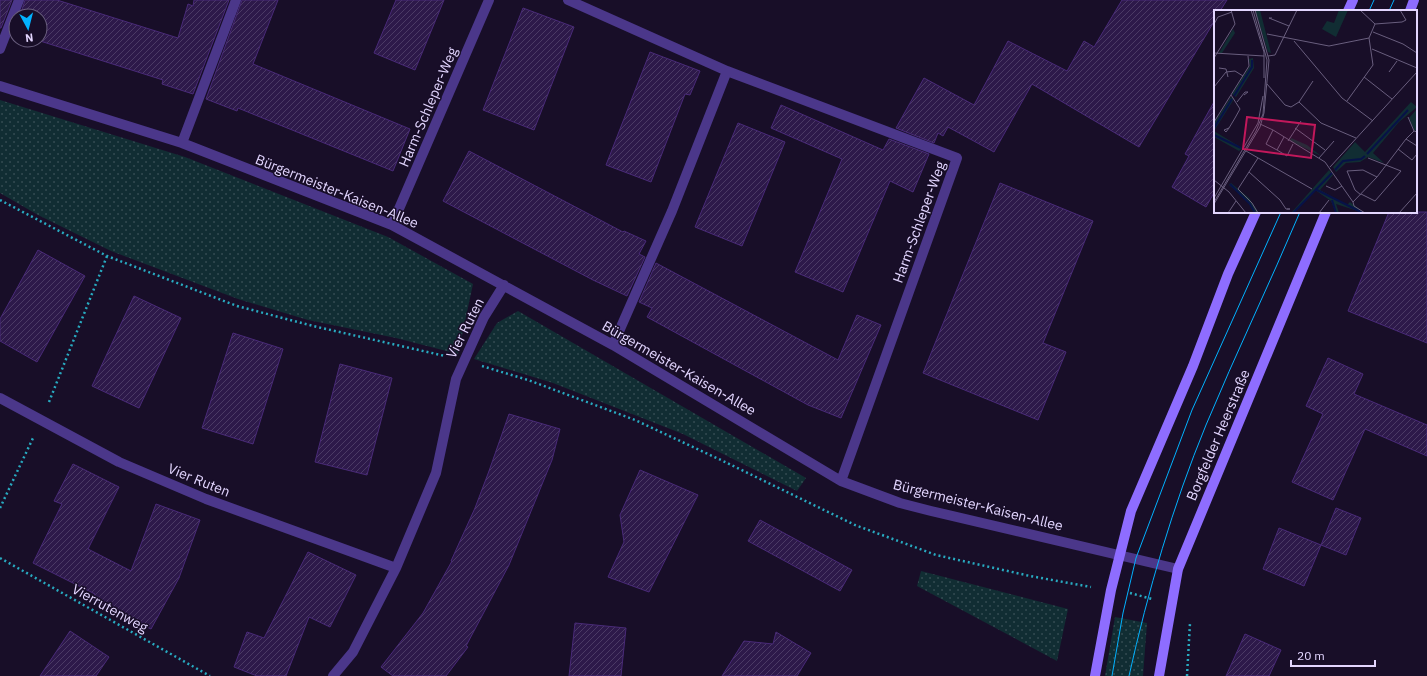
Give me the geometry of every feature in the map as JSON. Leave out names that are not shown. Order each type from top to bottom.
[{"type":"main road","points":[[1348,10],[1353,0]]},
{"type":"main road","points":[[1410,10],[1414,0]]},
{"type":"main road","points":[[1095,676],[1110,590],[1131,511],[1193,366],[1228,274],[1256,213]]},
{"type":"main road","name":"Borgfelder Heerstraße","points":[[1159,676],[1178,569],[1326,213]]},
{"type":"street","points":[[0,49],[19,0]]},
{"type":"street","points":[[182,143],[236,0]]},
{"type":"street","name":"Harm-Schleper-Weg","points":[[392,225],[488,0]]},
{"type":"street","name":"Harm-Schleper-Weg","points":[[568,0],[727,72],[957,158],[841,481]]},
{"type":"street","points":[[613,345],[672,211],[727,72]]},
{"type":"street","name":"Bürgermeister-Kaisen-Allee","points":[[0,86],[182,143],[392,225],[613,345],[841,481],[900,503],[1178,569]]},
{"type":"street","name":"Vier Ruten","points":[[333,676],[353,652],[396,568],[436,473],[456,379],[484,317],[504,285]]},
{"type":"street","name":"Vier Ruten","points":[[0,398],[119,462],[206,499],[396,568]]},
{"type":"path","points":[[0,200],[107,256],[237,306],[313,326],[464,360],[528,380],[634,420],[855,525],[936,555],[1030,576],[1110,590],[1171,604]]},
{"type":"path","points":[[0,508],[42,420],[107,256]]},
{"type":"path","name":"Vierrutenweg","points":[[0,558],[210,676]]},
{"type":"green space","points":[[0,100],[185,157],[388,237],[473,284],[458,354],[396,338],[308,320],[238,299],[111,251],[38,215],[0,193]]},
{"type":"green space","points":[[518,311],[806,478],[797,491],[683,434],[553,383],[474,359],[497,323]]},
{"type":"green space","points":[[921,571],[1068,609],[1057,661],[917,586]]},
{"type":"green space","points":[[1115,617],[1147,623],[1143,676],[1105,676]]},
{"type":"building","points":[[0,0],[12,0],[1,28]]},
{"type":"building","points":[[25,0],[57,0],[178,38],[188,4],[193,6],[194,0],[229,0],[193,94],[162,84],[163,80],[48,43],[48,8],[22,8]]},
{"type":"building","points":[[242,0],[278,0],[253,64],[410,129],[393,171],[238,108],[237,111],[206,99]]},
{"type":"building","points":[[396,0],[444,0],[415,70],[374,53]]},
{"type":"building","points":[[1122,0],[1227,0],[1221,10],[1214,10],[1214,22],[1139,147],[1032,84],[994,152],[948,127],[943,136],[938,133],[934,143],[896,128],[924,78],[974,105],[1008,41],[1067,71],[1084,41],[1094,47]]},
{"type":"building","points":[[523,8],[574,27],[534,130],[483,110]]},
{"type":"building","points":[[650,52],[700,71],[690,95],[685,94],[651,182],[606,165]]},
{"type":"building","points":[[1214,102],[1214,193],[1206,207],[1172,187],[1189,156],[1185,154]]},
{"type":"building","points":[[781,105],[883,150],[889,139],[929,154],[913,192],[890,181],[843,292],[795,272],[842,159],[771,128]]},
{"type":"building","points":[[738,123],[785,142],[742,246],[695,227]]},
{"type":"building","points":[[469,151],[623,232],[624,231],[646,241],[639,254],[645,257],[627,296],[593,280],[443,201]]},
{"type":"building","points":[[1000,183],[1093,221],[1043,343],[1066,352],[1038,420],[923,373]]},
{"type":"building","points":[[1427,212],[1427,343],[1348,311],[1389,213]]},
{"type":"building","points":[[38,250],[85,276],[37,362],[0,341],[0,319]]},
{"type":"building","points":[[656,263],[838,360],[857,315],[881,325],[841,418],[808,405],[647,317],[652,308],[639,302]]},
{"type":"building","points":[[134,296],[181,318],[139,408],[92,386]]},
{"type":"building","points":[[233,333],[283,349],[253,444],[202,428]]},
{"type":"building","points":[[1328,358],[1363,374],[1354,394],[1427,425],[1427,456],[1365,429],[1333,500],[1292,482],[1323,414],[1306,406]]},
{"type":"building","points":[[340,364],[392,378],[367,475],[315,462]]},
{"type":"building","points":[[509,414],[560,429],[552,460],[509,565],[466,646],[468,647],[446,676],[393,676],[381,667],[423,613],[452,561],[475,508]]},
{"type":"building","points":[[73,464],[119,487],[88,549],[131,571],[156,504],[200,520],[179,578],[151,629],[92,599],[95,594],[33,563],[62,504],[54,501]]},
{"type":"building","points":[[640,470],[698,495],[649,592],[608,577],[624,542],[620,515]]},
{"type":"building","points":[[1336,508],[1361,518],[1346,555],[1321,545]]},
{"type":"building","points":[[760,520],[852,570],[840,591],[748,541]]},
{"type":"building","points":[[1279,528],[1321,545],[1304,586],[1263,569]]},
{"type":"building","points":[[308,552],[356,575],[330,627],[309,617],[286,676],[257,676],[234,667],[247,632],[264,638]]},
{"type":"building","points":[[575,623],[626,628],[621,676],[569,676]]},
{"type":"building","points":[[70,631],[109,657],[96,676],[40,676]]},
{"type":"building","points":[[776,632],[811,653],[797,676],[722,676],[744,641],[773,644]]},
{"type":"building","points":[[1245,634],[1281,650],[1269,676],[1226,676]]},
{"type":"tram line","points":[[1369,10],[1374,0]]},
{"type":"tram line","points":[[1389,10],[1394,0]]},
{"type":"tram line","points":[[1112,676],[1123,613],[1136,558],[1192,410],[1281,213]]},
{"type":"tram line","points":[[1129,676],[1144,612],[1162,549],[1194,455],[1217,398],[1300,213]]}]
